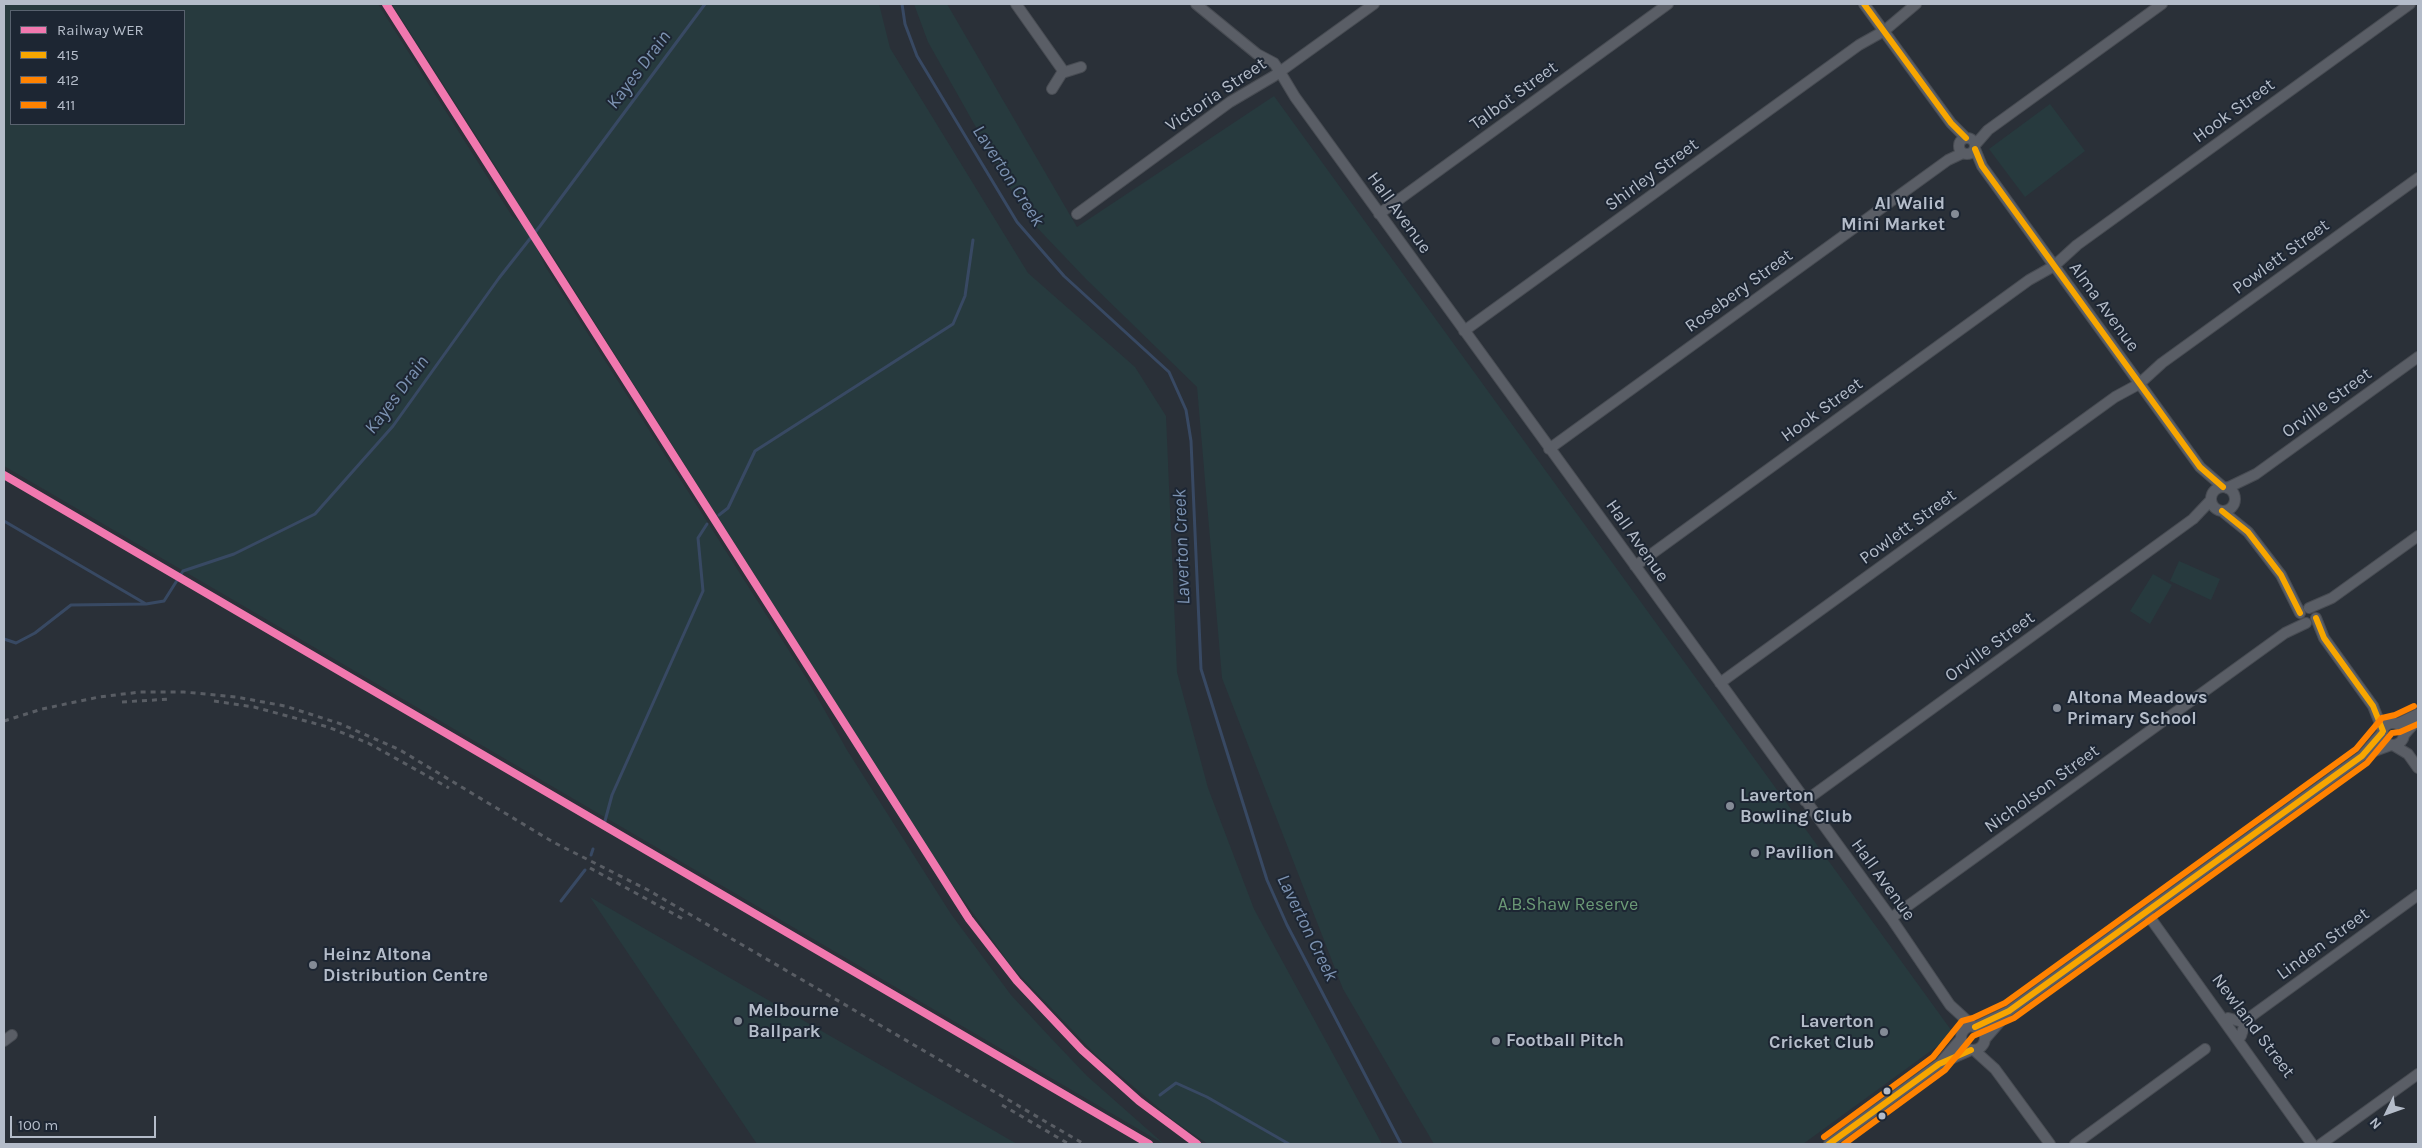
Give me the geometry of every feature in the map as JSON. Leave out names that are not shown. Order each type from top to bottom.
[{"type":"street","points":[[1016,4],[1064,72]]},
{"type":"street","name":"Hall Avenue","points":[[1196,4],[1257,54],[1274,63],[1277,74],[1891,918],[1950,1005],[1975,1027]]},
{"type":"street","name":"Victoria Street","points":[[1077,214],[1230,102],[1277,74],[1374,4]]},
{"type":"street","name":"Talbot Street","points":[[1379,214],[1668,4]]},
{"type":"street","name":"Alma Avenue","points":[[1864,4],[2200,467],[2225,488]]},
{"type":"street","name":"Shirley Street","points":[[1464,331],[1916,4]]},
{"type":"street","name":"Rosebery Street","points":[[1549,448],[2162,4]]},
{"type":"street","name":"Hook Street","points":[[1634,566],[2410,4]]},
{"type":"street","points":[[1052,89],[1058,77],[1064,72],[1081,67]]},
{"type":"street","name":"Powlett Street","points":[[1720,683],[2418,178]]},
{"type":"street","name":"Orville Street","points":[[2225,488],[2256,474],[2418,357]]},
{"type":"street","name":"Alma Avenue","points":[[2200,467],[2211,498]]},
{"type":"street","name":"Orville Street","points":[[2234,500],[2256,474]]},
{"type":"street","points":[[2248,532],[2220,510],[2211,498],[2216,489],[2225,488],[2233,492],[2234,500],[2248,532],[2373,706],[2383,732],[2384,740],[2408,754]]},
{"type":"street","name":"Orville Street","points":[[2194,520],[2211,498]]},
{"type":"street","points":[[2220,510],[2228,509],[2234,500]]},
{"type":"street","name":"Orville Street","points":[[1805,801],[2194,520],[2220,510]]},
{"type":"street","name":"Nicholson Street","points":[[1891,918],[2418,536]]},
{"type":"street","points":[[2373,706],[2403,728],[2408,754],[2418,768]]},
{"type":"street","points":[[1940,1064],[1961,1038],[1964,1030],[2010,1011],[2362,756],[2387,725],[2396,724],[2418,714]]},
{"type":"street","points":[[2362,756],[2400,742],[2418,718]]},
{"type":"street","name":"Linden Street","points":[[2246,1020],[2418,894]]},
{"type":"street","name":"Newland Street","points":[[2146,912],[2312,1144]]},
{"type":"street","name":"Newland Street","points":[[2159,930],[2228,1018],[2320,1144]]},
{"type":"street","name":"Hall Avenue","points":[[1950,1005],[1961,1038]]},
{"type":"street","points":[[1829,1144],[1940,1064],[1980,1048],[1985,1039],[2010,1011]]},
{"type":"street","points":[[2228,1018],[2239,1021],[2246,1020],[2241,1036]]},
{"type":"street","points":[[1975,1027],[1983,1032],[1995,1069]]},
{"type":"street","points":[[1961,1038],[1965,1047],[1973,1050],[1995,1069],[2050,1144]]},
{"type":"street","points":[[2074,1144],[2206,1049]]},
{"type":"street","points":[[2320,1144],[2418,1074]]},
{"type":"green space","points":[[4,4],[378,4],[512,216],[522,224],[536,246],[545,266],[807,679],[847,750],[951,914],[1011,995],[1087,1076],[1164,1144],[4,466]]},
{"type":"green space","points":[[392,4],[879,4],[890,48],[1028,273],[1135,367],[1166,416],[1177,672],[1208,788],[1254,909],[1382,1144],[1208,1144],[1173,1120],[1096,1055],[1012,967],[936,862],[547,247],[540,241],[526,219],[498,170]]},
{"type":"green space","name":"A.B.Shaw Reserve","points":[[914,4],[947,4],[1077,227],[1274,96],[1954,1034],[1803,1144],[1434,1144],[1343,989],[1222,678],[1197,387],[1086,279],[1026,216],[928,42]]},
{"type":"green space","points":[[2050,104],[2085,151],[2025,197],[1989,149]]},
{"type":"green space","points":[[2179,561],[2220,579],[2211,600],[2170,581]]},
{"type":"green space","points":[[2153,574],[2172,585],[2150,624],[2130,611]]},
{"type":"green space","name":"Melbourne Ballpark","points":[[590,897],[1017,1144],[757,1144]]},
{"type":"waterway","name":"Kayes Drain","points":[[4,639],[16,643],[35,633],[71,605],[146,604],[164,601],[183,571],[234,554],[315,514],[393,426],[499,278],[540,226],[705,4]]},
{"type":"waterway","name":"Laverton Creek","points":[[902,4],[905,24],[917,56],[1017,222],[1064,276],[1169,372],[1186,410],[1191,441],[1201,669],[1267,880],[1287,925],[1401,1144]]},
{"type":"waterway","points":[[719,515],[728,508],[755,451],[953,324],[965,296],[973,240]]},
{"type":"waterway","points":[[4,521],[146,604]]},
{"type":"waterway","points":[[605,821],[612,795],[703,591],[698,538],[707,524]]},
{"type":"waterway","points":[[591,855],[593,849]]},
{"type":"waterway","points":[[561,901],[585,870]]},
{"type":"waterway","points":[[1160,1095],[1176,1083],[1207,1097],[1289,1144]]},
{"type":"railway","points":[[4,721],[42,709],[99,697],[140,692],[184,692],[236,697],[285,706],[341,724],[400,750],[553,842],[648,890],[1084,1144]]},
{"type":"railway","points":[[122,702],[170,699]]},
{"type":"railway","points":[[214,701],[254,707],[328,727],[368,743],[449,788]]},
{"type":"railway","points":[[590,868],[683,919]]},
{"type":"railway","points":[[1002,1105],[1069,1144]]},
{"type":"rail line","name":"WER","points":[[386,4],[969,919],[1017,981],[1082,1050],[1139,1101],[1197,1144]]},
{"type":"rail line","name":"WER","points":[[4,475],[1149,1144]]},
{"type":"transit line","name":"415","points":[[1864,4],[1951,123],[1966,138]]},
{"type":"transit line","name":"415","points":[[1975,149],[1982,166],[2200,467],[2223,487]]},
{"type":"transit line","name":"415","points":[[2222,511],[2248,532],[2281,575],[2300,613]]},
{"type":"transit line","name":"415","points":[[2316,618],[2324,638],[2373,706],[2383,731]]},
{"type":"transit line","name":"411","points":[[1824,1137],[1933,1057],[1962,1021],[2005,1003],[2356,749],[2382,718],[2395,715],[2414,706]]},
{"type":"transit line","name":"412","points":[[1844,1144],[1945,1070],[1973,1036],[2014,1018],[2367,763],[2392,733],[2400,732],[2418,724]]},
{"type":"transit line","name":"415","points":[[1975,1027],[2009,1011],[2362,756],[2382,733]]},
{"type":"transit line","name":"415","points":[[1829,1144],[1939,1064],[1971,1050]]},
{"type":"place","name":"Al Walid Mini Market","points":[[1955,214]]},
{"type":"place","name":"Altona Meadows Primary School","points":[[2057,708]]},
{"type":"place","name":"Laverton Bowling Club","points":[[1730,806]]},
{"type":"place","name":"Pavilion","points":[[1755,853]]},
{"type":"place","name":"Heinz Altona Distribution Centre","points":[[313,965]]},
{"type":"place","name":"Melbourne Ballpark","points":[[738,1021]]},
{"type":"place","name":"Laverton Cricket Club","points":[[1884,1032]]},
{"type":"place","name":"Football Pitch","points":[[1496,1041]]}]
